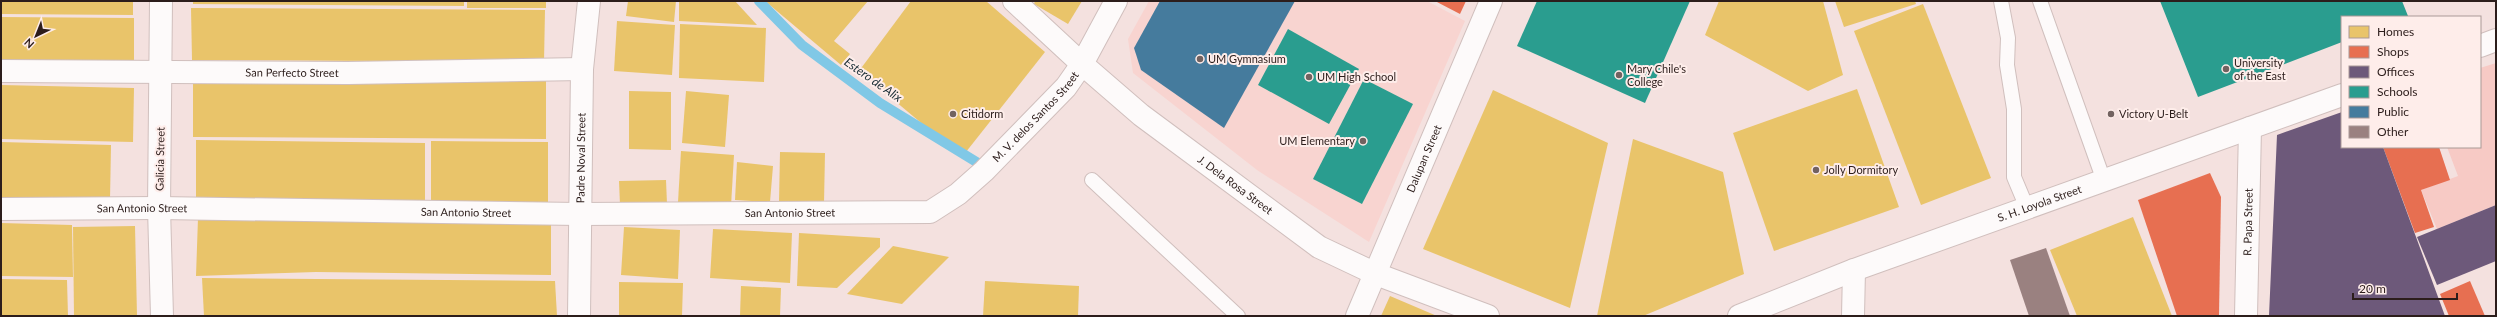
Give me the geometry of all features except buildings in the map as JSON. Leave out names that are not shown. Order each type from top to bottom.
[{"type":"street","name":"Galicia Street","points":[[161,1],[160,208],[162,316]]},
{"type":"street","name":"Padre Noval Street","points":[[579,316],[582,69],[589,1]]},
{"type":"street","name":"J. Dela Rosa Street","points":[[1014,1],[1082,64],[1141,115],[1319,247],[1376,274],[1488,316]]},
{"type":"street","name":"M. V. delos Santos Street","points":[[930,212],[958,194],[984,171],[1066,87],[1082,64],[1116,1]]},
{"type":"street","name":"Dalupan Street","points":[[1357,316],[1491,1]]},
{"type":"street","points":[[2481,46],[2496,40]]},
{"type":"street","name":"San Perfecto Street","points":[[1,71],[348,73],[582,69]]},
{"type":"street","name":"S. H. Loyola Street","points":[[1739,316],[1854,270],[2341,95]]},
{"type":"street","name":"R. Papa Street","points":[[2246,316],[2250,128]]},
{"type":"street","name":"San Antonio Street","points":[[1,209],[160,208],[580,214],[930,212]]},
{"type":"street","points":[[1852,316],[1854,270]]},
{"type":"lane","points":[[2001,1],[2008,38],[2008,65],[2014,109],[2014,176],[2027,208]]},
{"type":"lane","points":[[2040,1],[2104,181]]},
{"type":"lane","points":[[1092,180],[1238,316]]},
{"type":"shaded area","points":[[1149,1],[1427,1],[1465,21],[1369,242],[1257,170],[1133,73],[1128,39]]},
{"type":"shaded area","points":[[2496,63],[2496,205],[2437,229],[2421,190],[2458,176],[2447,148],[2481,148],[2481,68]]},
{"type":"waterway","name":"Estero de Alix","points":[[759,1],[802,45],[880,103],[983,166]]},
{"type":"place","name":"UM Gymnasium","points":[[1200,59]]},
{"type":"place","name":"University of the East","points":[[2226,69]]},
{"type":"place","name":"Mary Chile's College","points":[[1619,75]]},
{"type":"place","name":"UM High School","points":[[1309,77]]},
{"type":"place","name":"Citidorm","points":[[953,114]]},
{"type":"place","name":"Victory U-Belt","points":[[2111,114]]},
{"type":"place","name":"UM Elementary","points":[[1363,141]]},
{"type":"place","name":"Jolly Dormitory","points":[[1816,170]]}]
